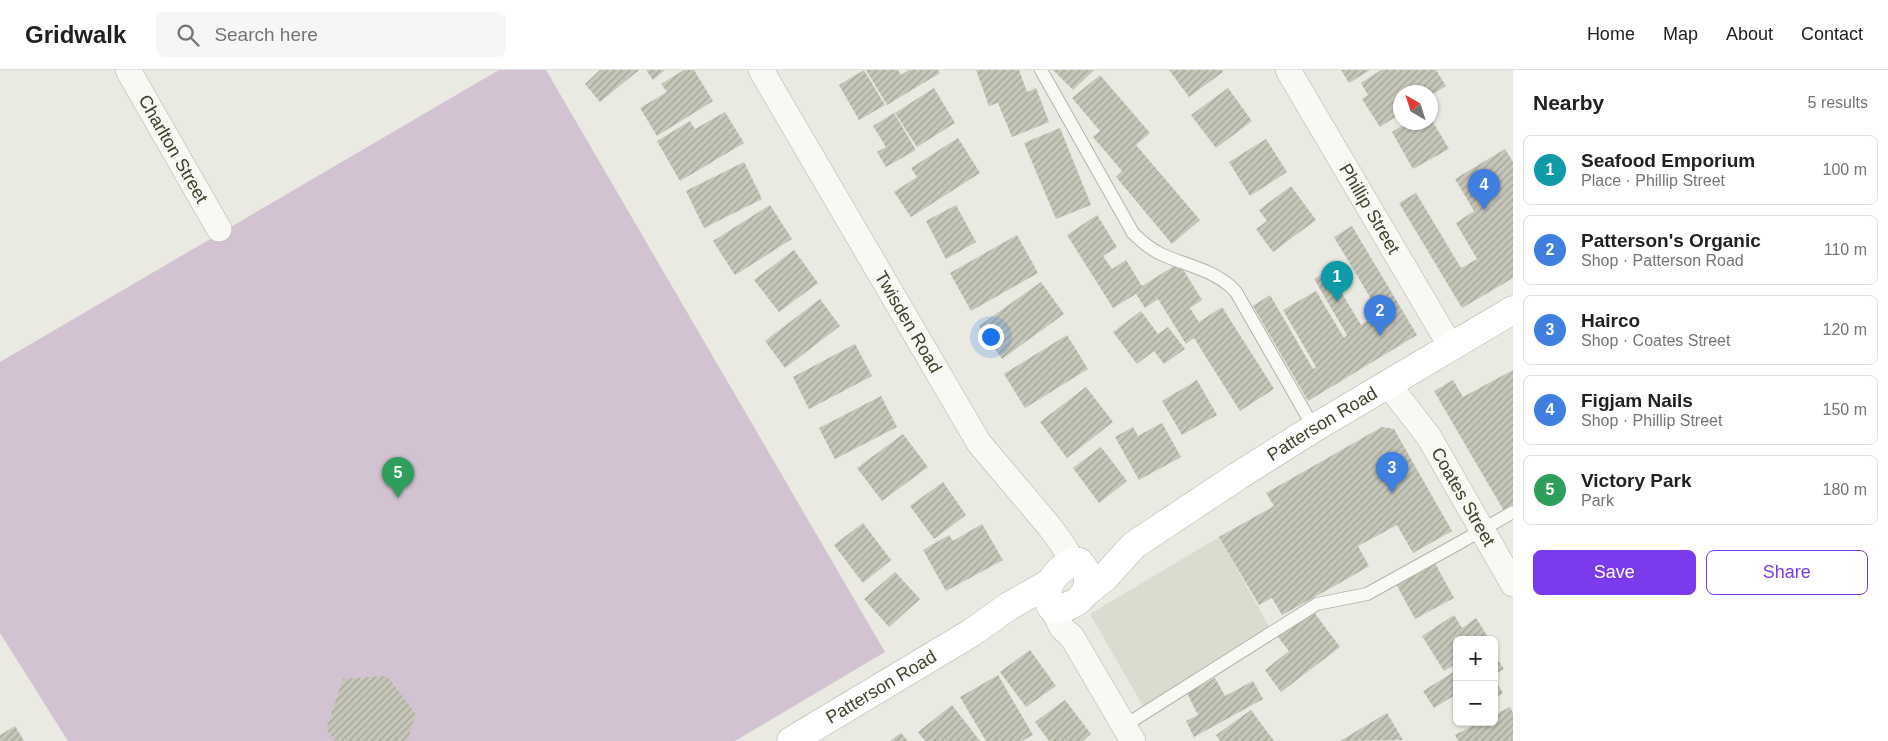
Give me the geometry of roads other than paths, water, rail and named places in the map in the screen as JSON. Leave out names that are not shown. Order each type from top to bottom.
[{"type":"street","name":"Charlton Street","points":[[128,70],[219,230]]},
{"type":"street","name":"Twisden Road","points":[[762,70],[979,443],[1076,562]]},
{"type":"street","name":"Phillip Street","points":[[1288,70],[1451,347]]},
{"type":"street","name":"Patterson Road","points":[[790,741],[971,633],[1012,616],[1061,600],[1105,576],[1134,545],[1314,428],[1513,310]]},
{"type":"street","name":"Coates Street","points":[[1396,380],[1513,584]]},
{"type":"street","name":"Patterson Road","points":[[1061,600],[1054,574],[1063,567],[1134,545]]},
{"type":"street","points":[[1076,562],[1087,575],[1087,587],[1061,600],[1072,637],[1128,734]]},
{"type":"lane","points":[[1041,70],[1133,233],[1144,244],[1161,254],[1213,274],[1228,283],[1236,292],[1314,428]]},
{"type":"lane","points":[[1128,734],[1317,604],[1367,594],[1513,512]]},
{"type":"place","name":"Figjam Nails","points":[[1484,210]]},
{"type":"place","name":"Seafood Emporium","points":[[1337,302]]},
{"type":"place","name":"Patterson's Organic","points":[[1380,336]]},
{"type":"place","name":"Hairco","points":[[1392,493]]},
{"type":"place","name":"Victory Park","points":[[398,498]]}]
